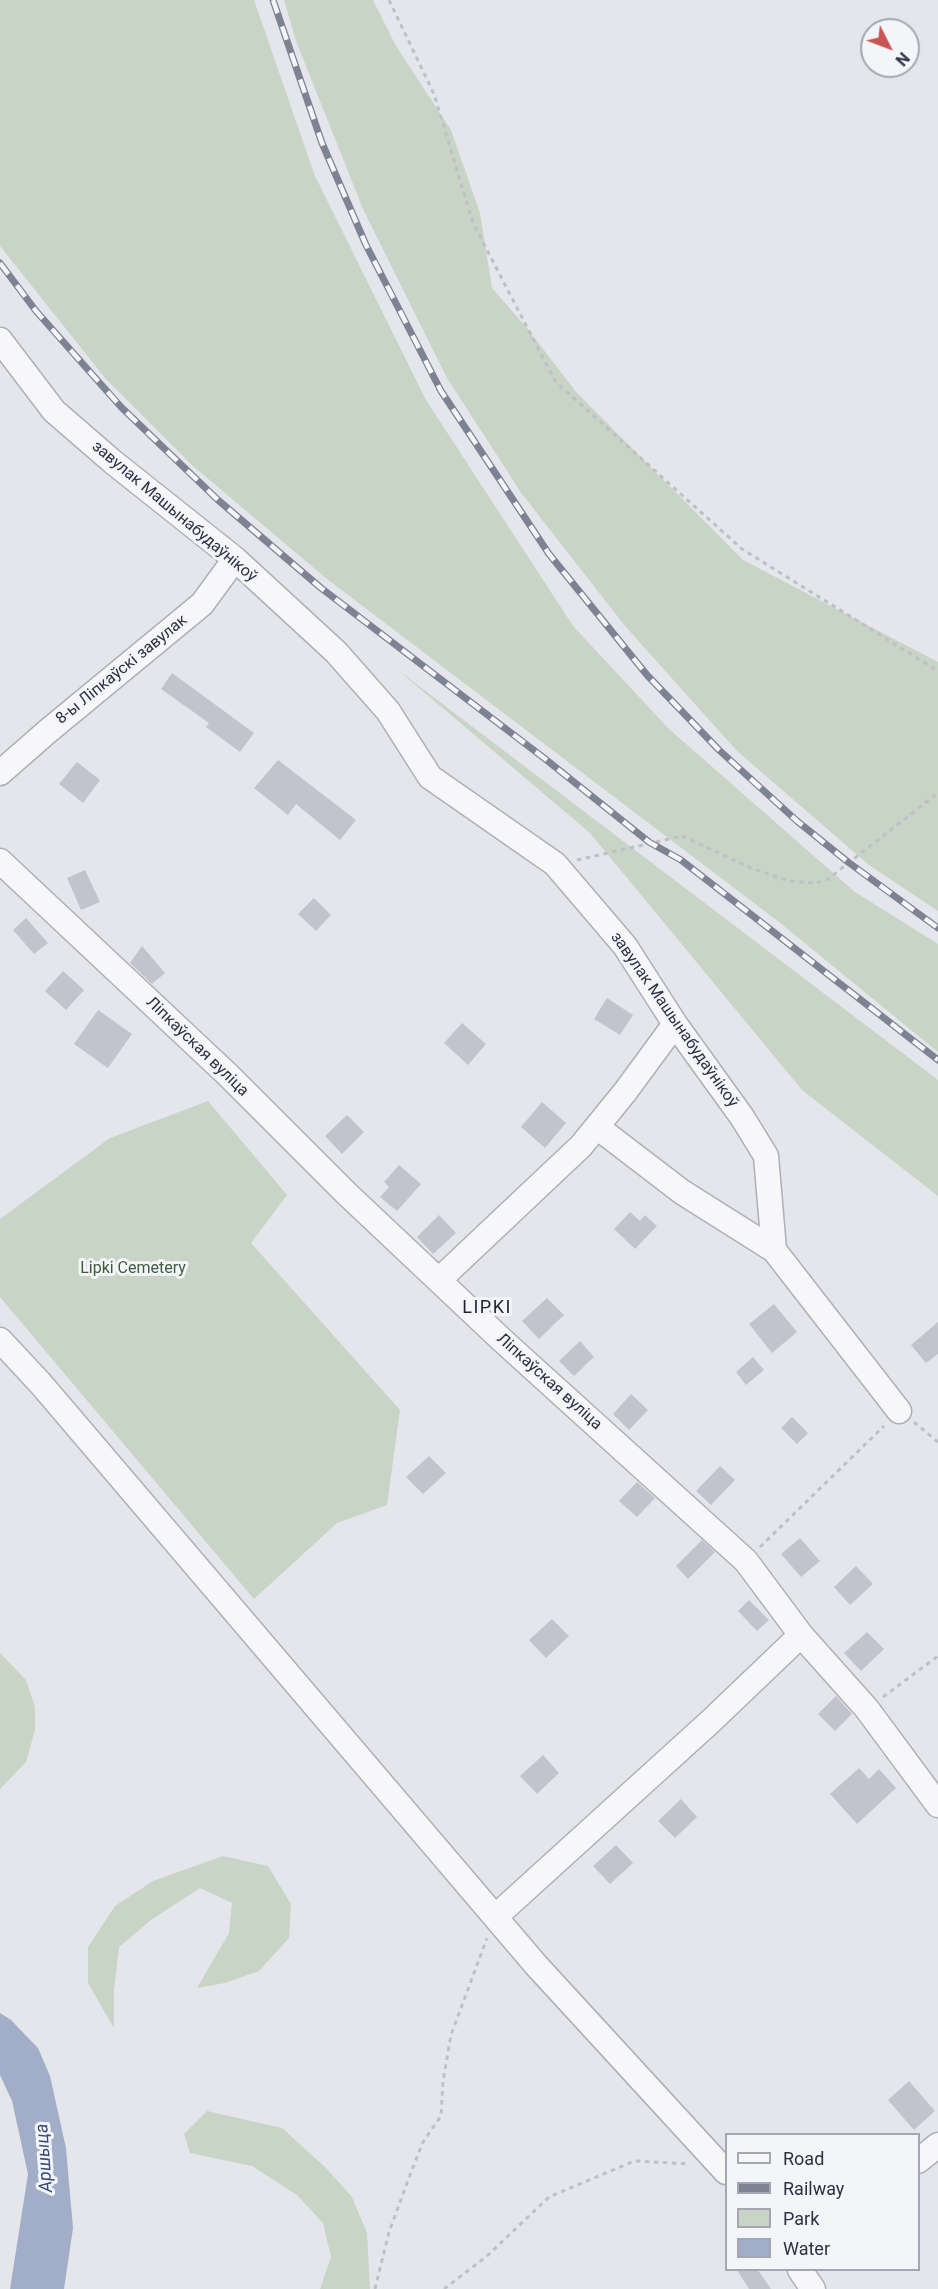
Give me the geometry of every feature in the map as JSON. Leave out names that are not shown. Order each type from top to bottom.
[{"type":"street","name":"завулак Машынабудаўнікоў","points":[[0,340],[54,411],[113,462],[235,559],[336,652],[388,711],[430,777],[555,864],[625,946],[675,1024],[742,1117],[766,1156],[774,1250]]},
{"type":"street","name":"8-ы Ліпкаўскі завулак","points":[[0,773],[202,604],[235,559]]},
{"type":"street","name":"Ліпкаўская вуліца","points":[[0,861],[227,1074],[346,1193],[440,1279],[503,1341],[746,1561],[801,1635],[867,1708],[938,1805]]},
{"type":"street","points":[[440,1279],[581,1146],[625,1092],[675,1024]]},
{"type":"street","points":[[597,1127],[682,1192],[774,1250],[899,1411]]},
{"type":"street","points":[[0,1340],[41,1384],[536,1965],[724,2169]]},
{"type":"street","points":[[495,1917],[711,1721],[801,1635]]},
{"type":"street","points":[[920,2159],[938,2145]]},
{"type":"street","points":[[801,2271],[813,2289]]},
{"type":"path","points":[[389,0],[434,94],[473,223],[555,381],[742,549],[938,671]]},
{"type":"path","points":[[555,864],[611,854],[649,842],[682,836],[751,868],[789,881],[816,883],[828,879],[938,793]]},
{"type":"path","points":[[746,1561],[899,1411],[938,1442]]},
{"type":"path","points":[[867,1708],[938,1656]]},
{"type":"path","points":[[375,2289],[389,2232],[410,2175],[423,2142],[441,2116],[443,2081],[451,2035],[495,1917]]},
{"type":"path","points":[[444,2289],[487,2256],[549,2197],[634,2161],[724,2169]]},
{"type":"green space","points":[[0,0],[254,0],[315,176],[426,400],[573,626],[669,729],[855,892],[938,944],[938,1052],[779,922],[327,579],[193,466],[105,378],[0,246]]},
{"type":"green space","points":[[284,0],[373,0],[396,46],[451,130],[480,213],[492,288],[526,327],[577,393],[743,560],[938,662],[938,911],[869,865],[737,751],[625,626],[522,494],[447,378],[363,209],[296,41]]},
{"type":"green space","points":[[399,671],[938,1080],[938,1196],[802,1090],[590,833]]},
{"type":"green space","name":"Lipki Cemetery","points":[[208,1101],[287,1195],[251,1243],[400,1410],[387,1505],[337,1523],[254,1599],[0,1297],[0,1219],[110,1138]]},
{"type":"green space","points":[[0,1653],[26,1680],[35,1707],[35,1730],[26,1762],[0,1789]]},
{"type":"green space","points":[[223,1856],[268,1866],[291,1904],[289,1938],[259,1971],[225,1983],[197,1988],[229,1933],[232,1903],[200,1888],[151,1920],[119,1947],[114,1991],[114,2028],[88,1983],[88,1947],[115,1906],[153,1881]]},
{"type":"green space","points":[[207,2111],[282,2128],[326,2168],[352,2197],[367,2233],[370,2289],[320,2289],[331,2257],[323,2223],[297,2195],[252,2166],[190,2153],[184,2134]]},
{"type":"water","name":"Аршыца","points":[[0,2013],[11,2020],[38,2048],[50,2076],[66,2148],[73,2228],[64,2289],[10,2289],[28,2174],[12,2101],[0,2075]]},
{"type":"building","points":[[172,673],[254,733],[240,752],[206,727],[209,723],[161,689]]},
{"type":"building","points":[[278,760],[356,820],[340,840],[296,804],[288,815],[254,788]]},
{"type":"building","points":[[77,762],[100,780],[83,803],[59,784]]},
{"type":"building","points":[[85,870],[100,902],[81,910],[67,878]]},
{"type":"building","points":[[314,898],[331,915],[316,931],[298,914]]},
{"type":"building","points":[[26,918],[48,943],[34,954],[13,930]]},
{"type":"building","points":[[142,946],[165,973],[152,984],[130,963]]},
{"type":"building","points":[[63,971],[84,990],[66,1010],[45,991]]},
{"type":"building","points":[[607,998],[633,1015],[620,1035],[594,1019]]},
{"type":"building","points":[[98,1010],[132,1034],[108,1068],[74,1044]]},
{"type":"building","points":[[462,1023],[486,1044],[468,1065],[444,1043]]},
{"type":"building","points":[[542,1102],[566,1123],[545,1148],[521,1127]]},
{"type":"building","points":[[347,1115],[364,1132],[342,1154],[325,1136]]},
{"type":"building","points":[[399,1165],[421,1184],[397,1211],[380,1197],[389,1187],[384,1182]]},
{"type":"building","points":[[630,1212],[640,1221],[645,1215],[657,1226],[635,1249],[614,1229]]},
{"type":"building","points":[[439,1215],[456,1233],[433,1254],[417,1237]]},
{"type":"building","points":[[547,1298],[564,1315],[539,1339],[522,1321]]},
{"type":"building","points":[[774,1304],[797,1332],[772,1353],[749,1324]]},
{"type":"building","points":[[938,1322],[938,1354],[926,1363],[911,1345]]},
{"type":"building","points":[[580,1341],[594,1357],[574,1376],[559,1361]]},
{"type":"building","points":[[753,1357],[764,1370],[746,1385],[736,1372]]},
{"type":"building","points":[[631,1394],[648,1410],[629,1430],[613,1414]]},
{"type":"building","points":[[792,1417],[808,1433],[797,1444],[781,1428]]},
{"type":"building","points":[[429,1456],[446,1473],[423,1494],[406,1477]]},
{"type":"building","points":[[720,1466],[735,1480],[711,1505],[696,1491]]},
{"type":"building","points":[[637,1482],[655,1498],[637,1517],[619,1501]]},
{"type":"building","points":[[800,1538],[820,1561],[801,1577],[781,1554]]},
{"type":"building","points":[[702,1540],[715,1552],[688,1579],[676,1566]]},
{"type":"building","points":[[856,1566],[873,1584],[850,1605],[834,1587]]},
{"type":"building","points":[[749,1600],[769,1620],[757,1631],[738,1611]]},
{"type":"building","points":[[552,1619],[569,1636],[546,1658],[529,1640]]},
{"type":"building","points":[[867,1632],[884,1649],[861,1671],[844,1653]]},
{"type":"building","points":[[836,1696],[852,1714],[835,1731],[818,1714]]},
{"type":"building","points":[[543,1755],[559,1773],[537,1794],[520,1776]]},
{"type":"building","points":[[859,1768],[869,1779],[879,1769],[896,1788],[857,1824],[830,1794]]},
{"type":"building","points":[[681,1799],[697,1817],[675,1838],[658,1821]]},
{"type":"building","points":[[616,1845],[633,1863],[610,1884],[593,1866]]},
{"type":"building","points":[[909,2081],[935,2111],[914,2130],[888,2100]]},
{"type":"building","points":[[738,2271],[759,2271],[771,2289],[749,2289]]},
{"type":"railway","points":[[273,0],[322,143],[366,245],[441,391],[549,554],[647,675],[719,750],[797,821],[848,862],[938,928]]},
{"type":"railway","points":[[0,263],[36,311],[121,407],[218,500],[321,588],[544,758],[649,842],[681,860],[938,1060]]},
{"type":"district","name":"LIPKI","points":[[487,1308]]}]
